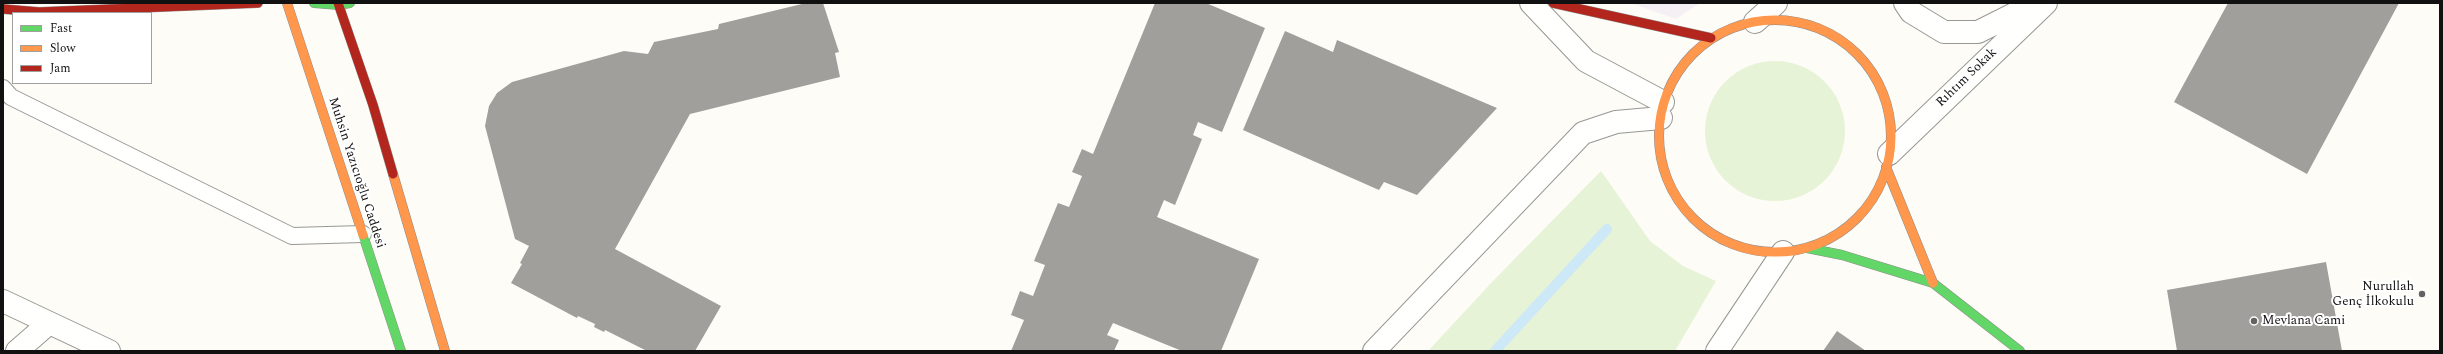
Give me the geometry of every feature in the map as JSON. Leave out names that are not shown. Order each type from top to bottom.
[{"type":"street","points":[[3,9],[39,12],[258,3]]},
{"type":"street","name":"Muhsin Yazıcıoğlu Caddesi","points":[[287,3],[401,351]]},
{"type":"street","points":[[314,3],[350,3]]},
{"type":"street","points":[[1531,3],[1586,61],[1662,110]]},
{"type":"street","points":[[1553,3],[1711,38]]},
{"type":"street","points":[[1755,22],[1776,3]]},
{"type":"street","points":[[1905,3],[1910,12],[1944,32],[1978,32],[2036,3]]},
{"type":"street","name":"Rıhtım Sokak","points":[[1888,161],[2046,3]]},
{"type":"street","points":[[339,4],[373,105],[445,351]]},
{"type":"street","points":[[1786,20],[1824,29],[1856,52],[1879,83],[1890,116],[1891,150],[1882,183],[1864,211],[1838,234],[1807,248],[1783,252],[1774,253],[1740,248],[1710,234],[1685,210],[1665,177],[1658,138],[1662,110],[1682,65],[1711,38],[1746,22],[1786,20]]},
{"type":"street","points":[[1374,351],[1583,133],[1616,122],[1662,110]]},
{"type":"street","points":[[1888,161],[1933,283]]},
{"type":"street","points":[[1807,248],[1849,256],[1933,283],[2020,351]]},
{"type":"street","points":[[1717,351],[1783,252]]},
{"type":"street","points":[[3,301],[48,324],[109,351]]},
{"type":"street","points":[[17,351],[48,324]]},
{"type":"lane","points":[[3,88],[12,97],[292,236],[363,234]]},
{"type":"shaded area","points":[[1630,3],[1700,3],[1676,19]]},
{"type":"green space","points":[[1782,61],[1808,69],[1829,87],[1840,104],[1844,117],[1844,145],[1840,158],[1833,170],[1819,185],[1802,196],[1789,200],[1768,201],[1742,193],[1721,175],[1710,158],[1706,145],[1705,124],[1713,98],[1731,77],[1748,66],[1761,62]]},
{"type":"green space","points":[[1601,171],[1650,241],[1683,266],[1716,281],[1675,351],[1428,351],[1493,281]]},
{"type":"building","points":[[806,3],[823,3],[839,52],[835,53],[840,77],[690,114],[615,249],[721,306],[695,351],[647,351],[605,330],[604,332],[594,327],[595,324],[578,316],[577,318],[511,283],[522,264],[520,263],[529,246],[515,239],[485,126],[489,106],[497,93],[512,82],[624,51],[648,54],[654,42],[718,29],[719,24]]},
{"type":"building","points":[[1155,3],[1206,3],[1265,28],[1222,132],[1198,122],[1193,135],[1202,139],[1175,205],[1164,200],[1157,217],[1259,259],[1221,351],[1182,351],[1113,323],[1107,335],[1119,340],[1114,351],[1011,351],[1024,320],[1011,315],[1020,291],[1033,296],[1045,265],[1034,261],[1058,203],[1069,207],[1082,176],[1072,172],[1082,149],[1093,154]]},
{"type":"building","points":[[2228,3],[2399,3],[2307,174],[2174,102]]},
{"type":"building","points":[[1285,31],[1333,52],[1337,40],[1497,108],[1417,195],[1384,182],[1379,190],[1243,130]]},
{"type":"building","name":"Mevlana Cami","points":[[2326,262],[2342,351],[2177,351],[2167,290]]},
{"type":"building","points":[[1837,331],[1866,351],[1823,351]]},
{"type":"waterway","points":[[1495,351],[1607,229]]},
{"type":"traffic: fast","points":[[314,3],[339,5],[350,3]]},
{"type":"traffic: fast","points":[[363,235],[401,351]]},
{"type":"traffic: fast","points":[[1807,248],[1842,255],[1933,283],[2020,351]]},
{"type":"traffic: slow","points":[[287,3],[363,235]]},
{"type":"traffic: slow","points":[[1775,20],[1798,22],[1830,34],[1849,46],[1865,62],[1877,81],[1886,102],[1889,113],[1891,136],[1889,159],[1877,191],[1865,210],[1849,226],[1830,238],[1809,247],[1798,250],[1775,252],[1752,250],[1720,238],[1701,226],[1685,210],[1673,191],[1664,170],[1661,159],[1659,136],[1661,113],[1673,81],[1685,62],[1701,46],[1720,34],[1741,25],[1752,22],[1775,20]]},
{"type":"traffic: slow","points":[[1886,167],[1933,283]]},
{"type":"traffic: slow","points":[[393,174],[445,351]]},
{"type":"traffic: jam","points":[[3,9],[39,12],[258,3]]},
{"type":"traffic: jam","points":[[338,3],[373,105],[393,174]]},
{"type":"traffic: jam","points":[[1553,3],[1711,38]]},
{"type":"place","name":"Nurullah Genç İlkokulu","points":[[2422,294]]},
{"type":"place","name":"Mevlana Cami","points":[[2254,321]]}]
